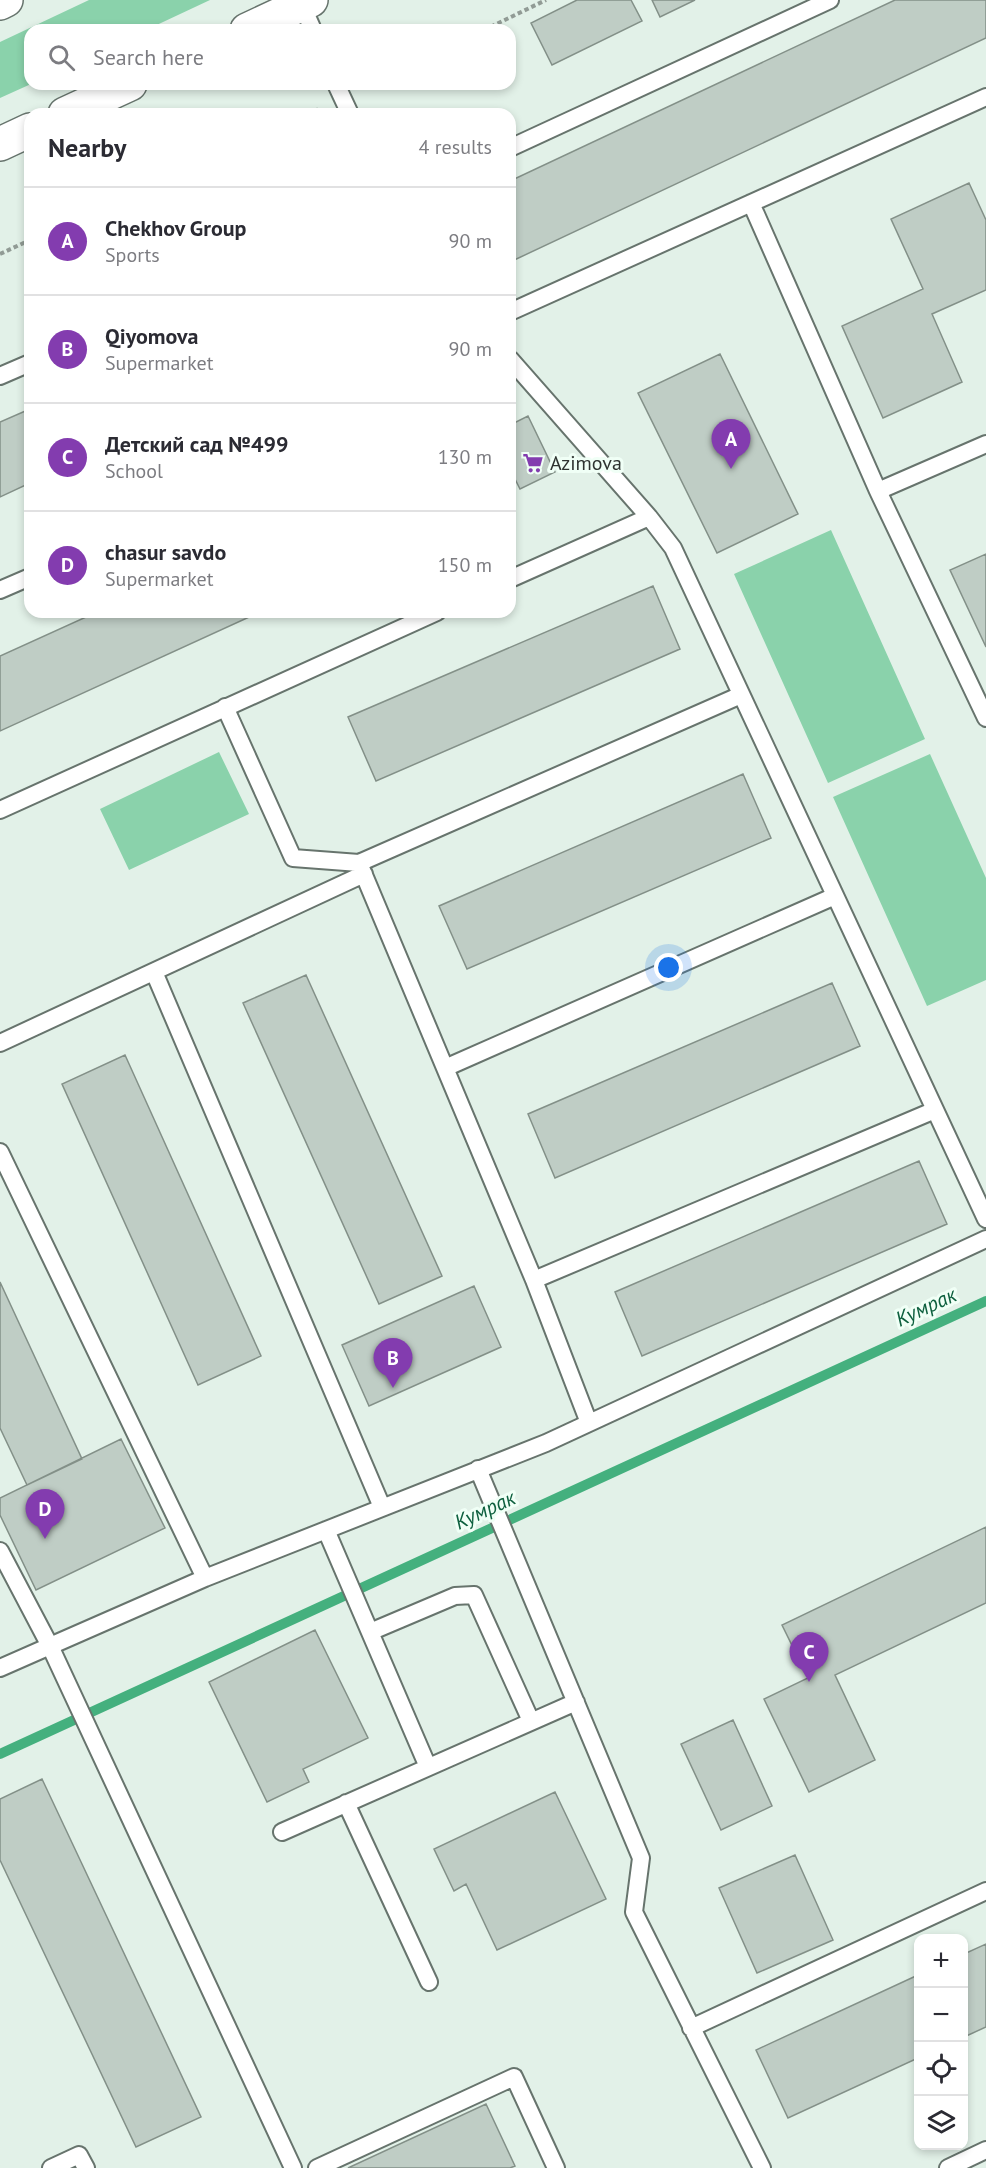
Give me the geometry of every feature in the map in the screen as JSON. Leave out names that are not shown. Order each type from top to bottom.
[{"type":"main road","points":[[0,3],[6,0]]},
{"type":"main road","points":[[262,24],[297,10]]},
{"type":"main road","points":[[78,108],[117,90]]},
{"type":"main road","points":[[0,144],[24,133]]},
{"type":"lane","points":[[516,145],[830,0]]},
{"type":"lane","points":[[339,90],[347,108]]},
{"type":"lane","points":[[516,309],[986,97]]},
{"type":"lane","points":[[751,203],[878,490],[986,718]]},
{"type":"lane","points":[[0,376],[24,366]]},
{"type":"lane","points":[[516,366],[649,517],[672,548],[986,1219]]},
{"type":"lane","points":[[878,490],[986,444]]},
{"type":"lane","points":[[516,576],[649,517]]},
{"type":"lane","points":[[0,590],[24,580]]},
{"type":"lane","points":[[0,810],[424,618]]},
{"type":"lane","points":[[0,1043],[154,972],[361,869],[741,695]]},
{"type":"lane","points":[[225,707],[293,858],[361,869]]},
{"type":"lane","points":[[361,869],[534,1280],[589,1423]]},
{"type":"lane","points":[[445,1068],[835,896]]},
{"type":"lane","points":[[154,972],[382,1507]]},
{"type":"lane","points":[[534,1280],[934,1110]]},
{"type":"lane","points":[[0,1152],[205,1578]]},
{"type":"lane","points":[[0,1668],[205,1578],[546,1443],[986,1239]]},
{"type":"lane","points":[[478,1469],[641,1858],[634,1912],[762,2168]]},
{"type":"lane","points":[[326,1530],[428,1767]]},
{"type":"lane","points":[[0,1551],[50,1646],[293,2168]]},
{"type":"lane","points":[[370,1632],[455,1596],[474,1595],[531,1721]]},
{"type":"lane","points":[[282,1832],[576,1701]]},
{"type":"lane","points":[[346,1803],[429,1982]]},
{"type":"lane","points":[[691,2028],[986,1891]]},
{"type":"lane","points":[[317,2168],[514,2077],[556,2168]]},
{"type":"lane","points":[[948,2168],[986,2150]]},
{"type":"lane","points":[[51,2168],[79,2155],[86,2168]]},
{"type":"path","points":[[496,24],[546,0]]},
{"type":"path","points":[[0,254],[24,243]]},
{"type":"green space","points":[[89,0],[210,0],[159,24],[38,24]]},
{"type":"green space","points":[[24,31],[24,87],[0,98],[0,42]]},
{"type":"green space","points":[[831,530],[925,739],[828,783],[734,574]]},
{"type":"green space","points":[[219,752],[249,814],[129,870],[100,809]]},
{"type":"green space","points":[[930,754],[986,878],[986,980],[927,1006],[833,797]]},
{"type":"building","points":[[577,0],[631,0],[642,21],[552,65],[531,23]]},
{"type":"building","points":[[652,0],[695,0],[660,17]]},
{"type":"building","points":[[895,0],[986,0],[986,38],[516,259],[516,178]]},
{"type":"building","points":[[969,183],[986,220],[986,290],[932,314],[962,382],[883,418],[842,326],[923,289],[891,219]]},
{"type":"building","points":[[720,354],[798,514],[717,553],[638,393]]},
{"type":"building","points":[[24,412],[24,486],[0,497],[0,422]]},
{"type":"building","points":[[528,416],[555,472],[520,489],[516,481],[516,422]]},
{"type":"building","points":[[986,554],[986,647],[950,570]]},
{"type":"building","points":[[653,586],[680,649],[376,781],[348,717]]},
{"type":"building","points":[[84,618],[247,618],[0,731],[0,656]]},
{"type":"building","points":[[743,774],[771,838],[467,969],[439,906]]},
{"type":"building","points":[[306,975],[442,1276],[379,1304],[243,1003]]},
{"type":"building","points":[[832,983],[860,1046],[555,1178],[528,1114]]},
{"type":"building","points":[[125,1055],[261,1356],[198,1385],[62,1084]]},
{"type":"building","points":[[919,1161],[947,1224],[642,1356],[615,1292]]},
{"type":"building","points":[[0,1282],[82,1459],[27,1485],[0,1428]]},
{"type":"building","points":[[474,1286],[501,1347],[369,1406],[342,1345]]},
{"type":"building","points":[[121,1439],[165,1528],[36,1590],[0,1515],[0,1498]]},
{"type":"building","points":[[986,1527],[986,1603],[835,1675],[875,1760],[809,1792],[764,1699],[808,1678],[782,1625]]},
{"type":"building","points":[[315,1630],[368,1738],[303,1769],[309,1782],[267,1802],[209,1682]]},
{"type":"building","points":[[733,1720],[772,1806],[721,1830],[681,1744]]},
{"type":"building","points":[[42,1779],[201,2117],[136,2147],[0,1860],[0,1799]]},
{"type":"building","points":[[555,1792],[606,1899],[497,1950],[466,1884],[454,1891],[434,1849]]},
{"type":"building","points":[[795,1855],[833,1940],[757,1973],[719,1888]]},
{"type":"building","points":[[986,1944],[986,2027],[968,2035],[968,1988],[968,1952]]},
{"type":"building","points":[[914,1977],[914,2060],[788,2118],[756,2050]]},
{"type":"building","points":[[486,2104],[515,2166],[510,2168],[348,2168]]},
{"type":"waterway","name":"Кумрак","points":[[0,1754],[986,1301]]},
{"type":"place","name":"Azimova","points":[[533,463]]},
{"type":"place","name":"Chekhov Group","points":[[731,469]]},
{"type":"place","name":"Qiyomova","points":[[393,1388]]},
{"type":"place","name":"chasur savdo","points":[[45,1539]]},
{"type":"place","name":"Детский сад №499","points":[[809,1682]]}]
